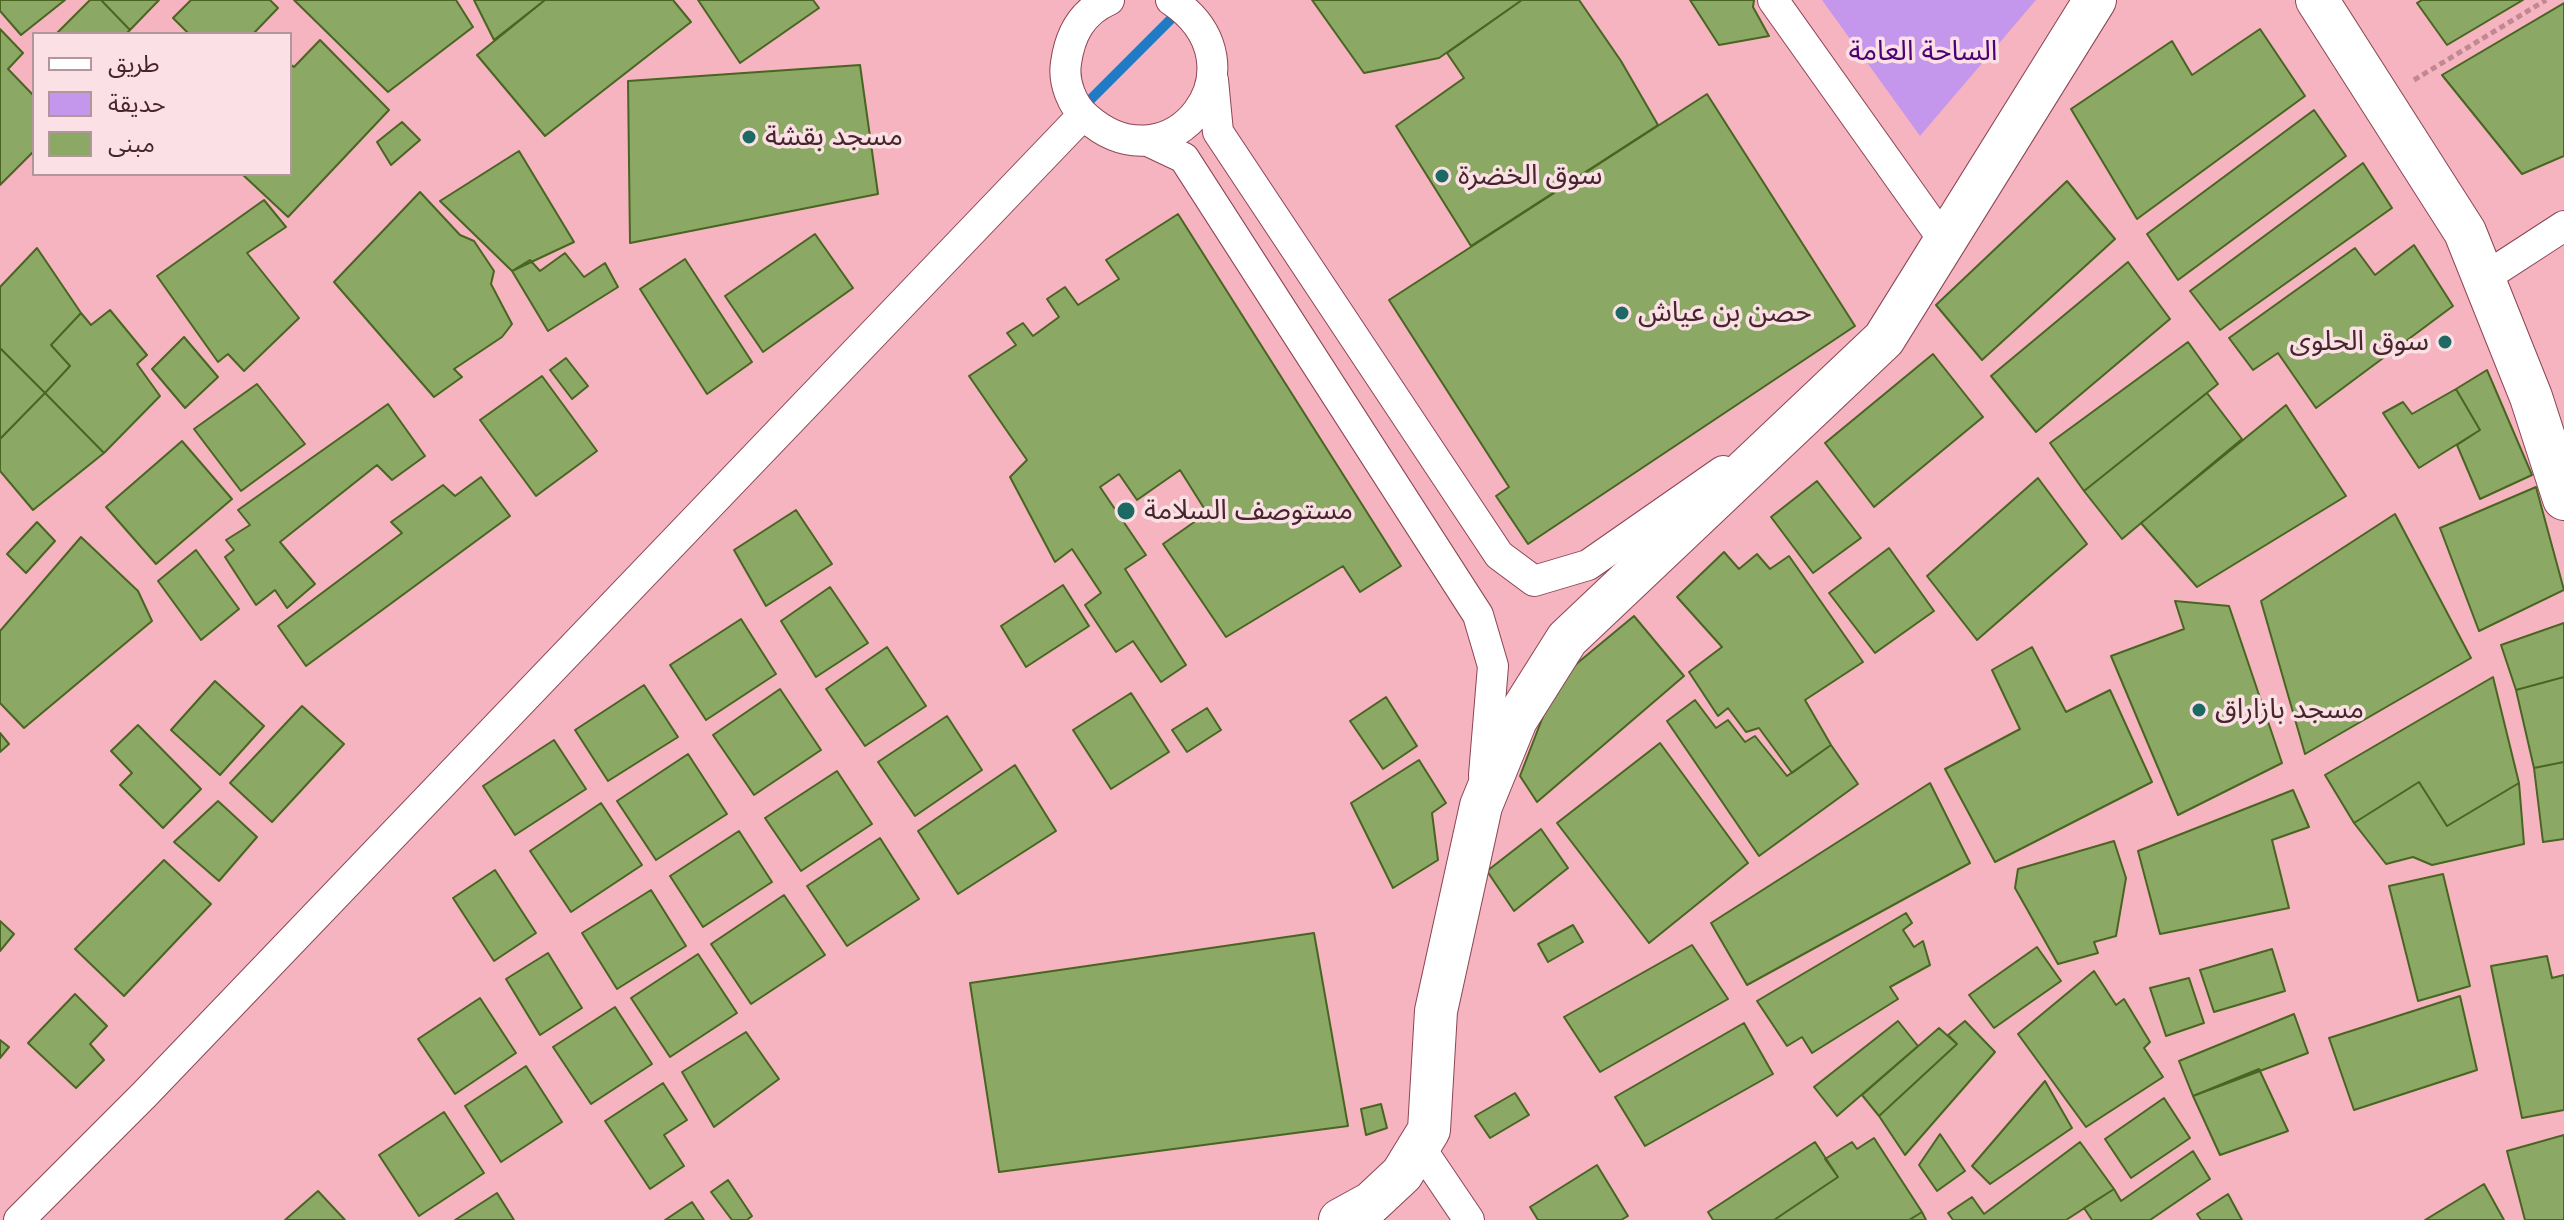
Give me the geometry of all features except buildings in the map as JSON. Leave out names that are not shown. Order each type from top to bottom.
[{"type":"main road","points":[[1340,1220],[1371,1203],[1402,1174],[1429,1130],[1436,1011],[1481,806],[1516,720],[1567,639],[1884,339],[2095,0]]},
{"type":"main road","points":[[2035,97],[2118,0]]},
{"type":"main road","points":[[2297,0],[2355,60]]},
{"type":"main road","points":[[2317,0],[2465,232],[2531,397],[2564,499]]},
{"type":"street","points":[[1109,0],[1080,21],[1069,44],[1065,69],[1070,94],[1083,115],[1102,131],[1124,140],[1148,141],[1171,135],[1191,121],[1205,102],[1213,80]]},
{"type":"street","points":[[1773,0],[1945,242]]},
{"type":"street","points":[[1189,4],[1213,56],[1218,132],[1482,532],[1499,555],[1534,581],[1588,565],[1813,408]]},
{"type":"street","points":[[19,1220],[144,1095],[1083,115]]},
{"type":"street","points":[[1148,141],[1184,158],[1478,615],[1493,666],[1481,806]]},
{"type":"street","points":[[2484,278],[2564,226]]},
{"type":"street","points":[[1419,1146],[1469,1220]]},
{"type":"path","points":[[2381,101],[2546,0]]},
{"type":"green space","name":"الساحة العامة","points":[[1822,0],[2036,0],[1920,136]]},
{"type":"waterway","points":[[1082,108],[1178,12]]},
{"type":"place","name":"مسجد بقشة","points":[[749,137]]},
{"type":"place","name":"سوق الخضرة","points":[[1442,176]]},
{"type":"place","name":"حصن بن عياش","points":[[1622,313]]},
{"type":"place","name":"سوق الحلوى","points":[[2445,342]]},
{"type":"place","name":"مستوصف السلامة","points":[[1126,511]]},
{"type":"place","name":"مسجد بازاراق","points":[[2199,710]]}]
